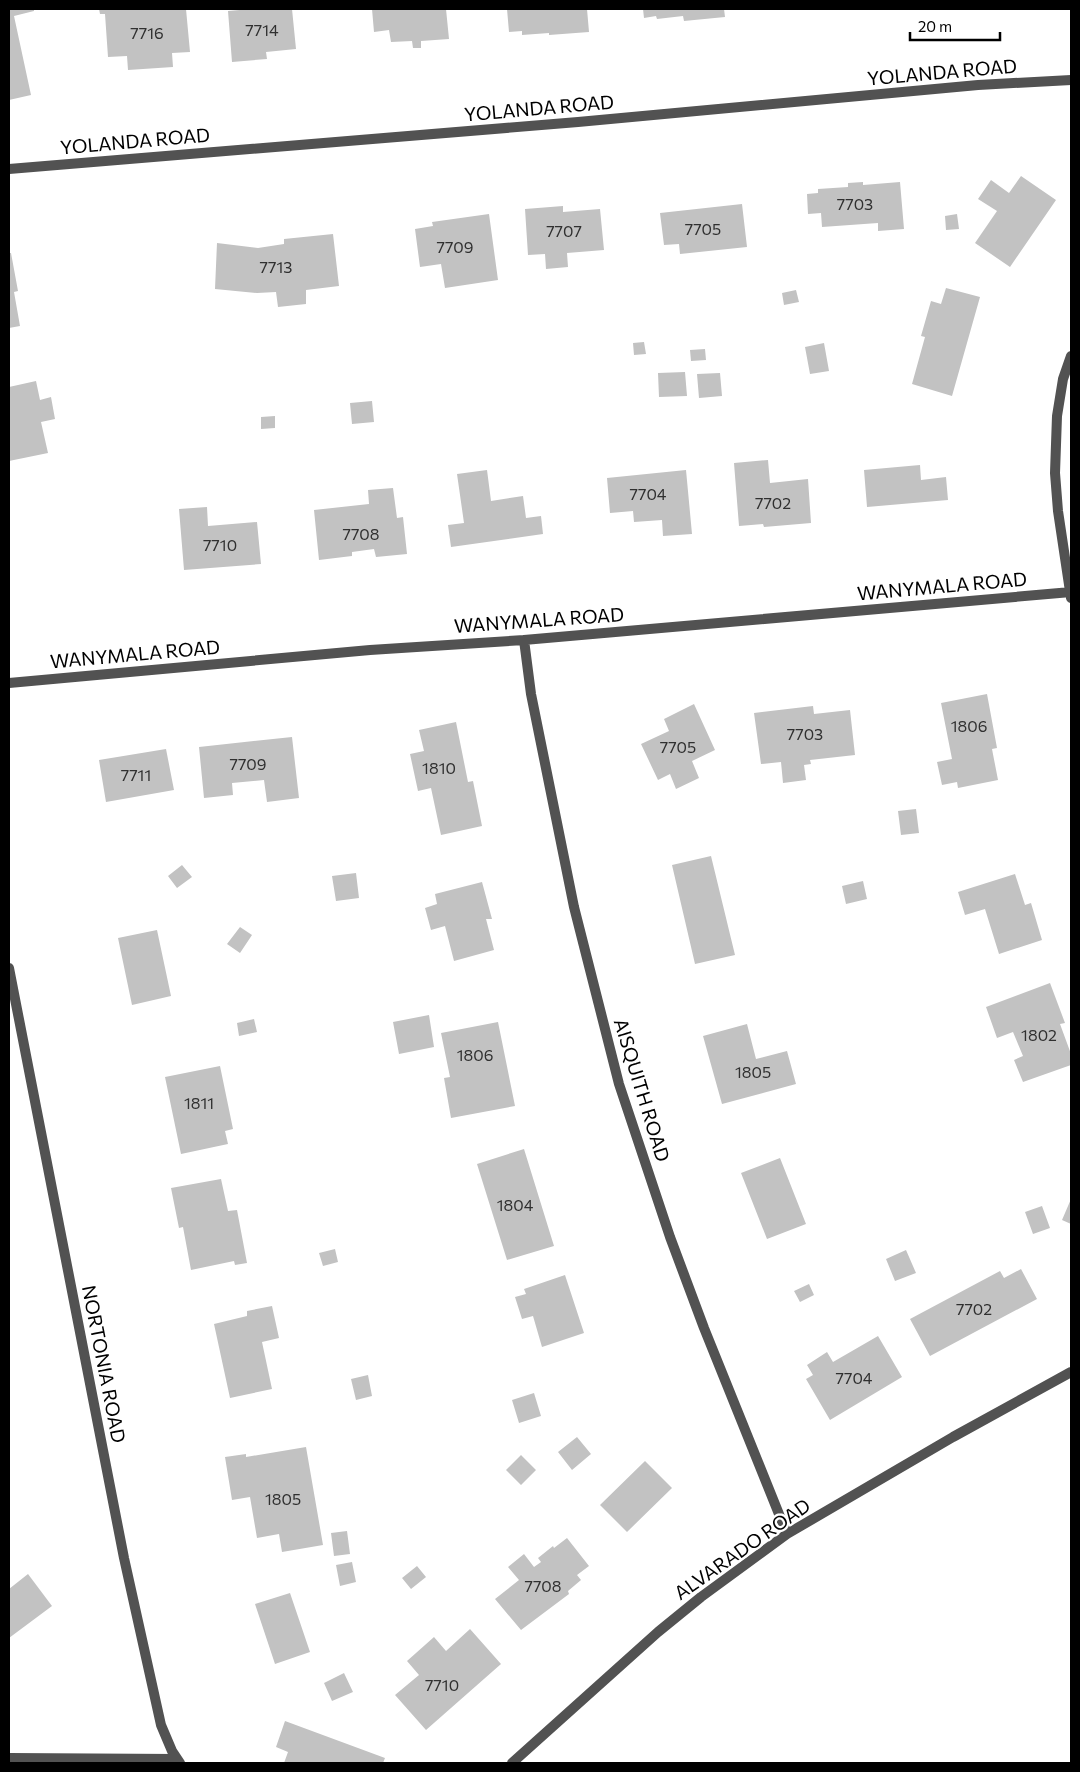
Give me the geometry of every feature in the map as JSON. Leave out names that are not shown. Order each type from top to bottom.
[{"type":"street","name":"YOLANDA ROAD","points":[[9,169],[568,123],[978,86],[1071,80]]},
{"type":"street","points":[[1071,356],[1063,379],[1057,416],[1055,472],[1058,511],[1071,594]]},
{"type":"street","name":"WANYMALA ROAD","points":[[9,683],[370,650],[524,640],[1071,594]]},
{"type":"street","name":"AISQUITH ROAD","points":[[524,640],[531,694],[574,907],[619,1084],[670,1237],[700,1319],[787,1534]]},
{"type":"street","name":"NORTONIA ROAD","points":[[9,968],[124,1558],[161,1725],[179,1761]]},
{"type":"street","name":"ALVARADO ROAD","points":[[512,1763],[658,1632],[701,1597],[787,1534],[953,1437],[1071,1372]]},
{"type":"street","points":[[9,1758],[179,1761]]},
{"type":"building","points":[[9,9],[34,9],[34,11],[14,16],[31,95],[9,100]]},
{"type":"building","points":[[99,9],[186,9],[190,52],[172,53],[173,67],[128,70],[127,56],[108,57],[105,14],[100,14]]},
{"type":"building","points":[[292,9],[296,49],[266,52],[267,59],[232,62],[228,11]]},
{"type":"building","points":[[372,9],[446,9],[449,39],[421,41],[421,48],[413,48],[412,41],[391,42],[389,30],[374,32]]},
{"type":"building","points":[[507,9],[587,9],[589,32],[522,35],[522,31],[509,32]]},
{"type":"building","points":[[643,9],[724,9],[725,17],[684,21],[683,16],[657,19],[656,16],[644,18]]},
{"type":"building","points":[[1021,176],[1056,200],[1010,267],[975,243],[997,211],[978,199],[991,180],[1009,193]]},
{"type":"building","points":[[863,182],[863,185],[900,182],[904,229],[878,231],[878,223],[822,227],[821,213],[808,214],[807,194],[818,193],[818,189],[848,187],[848,183]]},
{"type":"building","points":[[742,204],[747,247],[680,254],[679,244],[664,245],[660,213]]},
{"type":"building","points":[[563,206],[563,212],[600,209],[604,250],[567,253],[568,267],[546,269],[545,254],[528,255],[525,209]]},
{"type":"building","points":[[489,214],[498,280],[445,288],[441,264],[420,267],[415,229],[433,226],[432,222]]},
{"type":"building","points":[[957,214],[959,229],[946,230],[945,216]]},
{"type":"building","points":[[333,234],[339,286],[306,290],[306,304],[278,307],[276,292],[257,293],[215,289],[217,243],[258,248],[284,244],[284,239]]},
{"type":"building","points":[[9,253],[11,253],[18,291],[14,292],[20,326],[9,328]]},
{"type":"building","points":[[946,288],[980,297],[952,396],[912,384],[925,337],[921,336],[931,301],[941,304]]},
{"type":"building","points":[[796,290],[799,302],[784,305],[782,293]]},
{"type":"building","points":[[644,342],[646,354],[634,355],[633,343]]},
{"type":"building","points":[[824,343],[829,371],[810,374],[805,347]]},
{"type":"building","points":[[705,349],[706,360],[691,361],[690,350]]},
{"type":"building","points":[[685,372],[687,396],[659,397],[658,373]]},
{"type":"building","points":[[720,373],[722,396],[699,398],[697,374]]},
{"type":"building","points":[[36,381],[40,400],[51,397],[55,419],[41,422],[48,453],[9,461],[9,387]]},
{"type":"building","points":[[372,401],[374,422],[352,424],[350,403]]},
{"type":"building","points":[[275,416],[275,428],[261,429],[261,417]]},
{"type":"building","points":[[768,460],[770,483],[808,479],[811,523],[764,527],[763,524],[739,526],[734,463]]},
{"type":"building","points":[[920,465],[921,480],[946,477],[948,500],[867,507],[864,470]]},
{"type":"building","points":[[487,470],[491,501],[523,496],[526,518],[541,516],[543,534],[451,547],[448,525],[464,523],[457,474]]},
{"type":"building","points":[[686,470],[692,534],[663,536],[662,520],[634,522],[633,511],[610,513],[607,478]]},
{"type":"building","points":[[393,488],[397,518],[403,517],[407,554],[376,557],[374,549],[352,552],[352,556],[319,560],[314,510],[369,504],[368,490]]},
{"type":"building","points":[[207,507],[208,526],[257,522],[261,564],[184,570],[179,509]]},
{"type":"building","points":[[987,694],[997,748],[992,749],[998,780],[958,788],[957,782],[942,785],[937,762],[952,759],[941,703]]},
{"type":"building","points":[[694,704],[715,750],[692,761],[699,778],[676,789],[670,774],[658,780],[641,744],[669,731],[664,719]]},
{"type":"building","points":[[813,706],[814,714],[850,710],[855,755],[810,760],[811,764],[804,765],[806,780],[783,783],[781,762],[761,764],[754,713]]},
{"type":"building","points":[[456,722],[468,782],[473,781],[482,826],[441,835],[431,788],[418,791],[410,754],[424,751],[419,730]]},
{"type":"building","points":[[292,737],[299,798],[267,802],[264,780],[232,783],[233,795],[204,798],[199,747]]},
{"type":"building","points":[[166,749],[174,790],[106,802],[99,760]]},
{"type":"building","points":[[916,809],[919,833],[901,835],[898,811]]},
{"type":"building","points":[[711,856],[735,955],[695,964],[672,865]]},
{"type":"building","points":[[182,865],[192,877],[177,888],[168,876]]},
{"type":"building","points":[[356,873],[359,898],[336,901],[332,876]]},
{"type":"building","points":[[1015,874],[1025,905],[1031,903],[1042,940],[999,954],[985,909],[965,915],[958,892]]},
{"type":"building","points":[[863,881],[867,899],[846,904],[842,886]]},
{"type":"building","points":[[482,882],[492,919],[486,919],[494,950],[454,961],[445,926],[431,930],[425,908],[437,904],[435,894]]},
{"type":"building","points":[[240,927],[252,935],[240,953],[227,944]]},
{"type":"building","points":[[157,930],[171,996],[132,1005],[118,938]]},
{"type":"building","points":[[1050,983],[1065,1023],[1060,1024],[1071,1054],[1071,1065],[1023,1082],[1014,1060],[1023,1056],[1013,1032],[997,1038],[986,1007]]},
{"type":"building","points":[[429,1015],[434,1047],[399,1054],[393,1022]]},
{"type":"building","points":[[254,1019],[257,1032],[239,1036],[237,1023]]},
{"type":"building","points":[[498,1022],[515,1106],[451,1118],[444,1078],[450,1077],[441,1033]]},
{"type":"building","points":[[747,1024],[756,1059],[787,1051],[796,1084],[722,1104],[703,1036]]},
{"type":"building","points":[[220,1066],[233,1129],[225,1131],[228,1144],[181,1154],[165,1077]]},
{"type":"building","points":[[524,1149],[554,1246],[507,1260],[477,1164]]},
{"type":"building","points":[[780,1158],[806,1224],[767,1239],[741,1173]]},
{"type":"building","points":[[221,1179],[228,1211],[237,1210],[247,1263],[235,1265],[234,1261],[191,1270],[183,1227],[179,1228],[171,1188]]},
{"type":"building","points":[[1071,1199],[1071,1224],[1062,1220]]},
{"type":"building","points":[[1042,1206],[1050,1228],[1033,1234],[1025,1212]]},
{"type":"building","points":[[335,1249],[338,1262],[323,1266],[319,1253]]},
{"type":"building","points":[[906,1250],[916,1273],[895,1281],[886,1259]]},
{"type":"building","points":[[1021,1269],[1037,1299],[930,1356],[910,1319],[1000,1271],[1004,1278]]},
{"type":"building","points":[[565,1275],[584,1333],[542,1347],[533,1316],[522,1319],[515,1297],[526,1294],[524,1289]]},
{"type":"building","points":[[809,1284],[814,1295],[800,1302],[794,1291]]},
{"type":"building","points":[[272,1306],[279,1338],[262,1342],[272,1389],[230,1398],[214,1324],[247,1316],[247,1311]]},
{"type":"building","points":[[878,1336],[902,1377],[830,1420],[806,1379],[813,1375],[807,1365],[827,1352],[833,1362]]},
{"type":"building","points":[[368,1375],[372,1396],[356,1400],[351,1379]]},
{"type":"building","points":[[534,1393],[541,1416],[519,1423],[512,1400]]},
{"type":"building","points":[[577,1437],[591,1454],[572,1470],[558,1452]]},
{"type":"building","points":[[306,1447],[323,1545],[282,1552],[279,1534],[257,1538],[250,1497],[232,1500],[225,1457],[246,1454],[246,1457]]},
{"type":"building","points":[[521,1455],[536,1470],[521,1485],[506,1470]]},
{"type":"building","points":[[645,1461],[672,1488],[627,1532],[600,1505]]},
{"type":"building","points":[[347,1531],[350,1554],[334,1556],[331,1533]]},
{"type":"building","points":[[567,1538],[589,1566],[577,1575],[581,1580],[568,1591],[569,1594],[521,1630],[495,1599],[519,1580],[508,1567],[524,1554],[534,1567],[541,1562],[538,1558]]},
{"type":"building","points":[[352,1562],[356,1582],[340,1586],[336,1565]]},
{"type":"building","points":[[417,1566],[426,1577],[411,1589],[402,1578]]},
{"type":"building","points":[[28,1574],[52,1606],[9,1638],[9,1589]]},
{"type":"building","points":[[290,1593],[310,1652],[275,1664],[255,1604]]},
{"type":"building","points":[[470,1629],[501,1664],[426,1730],[395,1695],[419,1675],[407,1661],[434,1637],[446,1651]]},
{"type":"building","points":[[344,1673],[353,1692],[332,1701],[324,1683]]},
{"type":"building","points":[[285,1721],[385,1758],[383,1763],[284,1763],[288,1752],[276,1747]]}]
